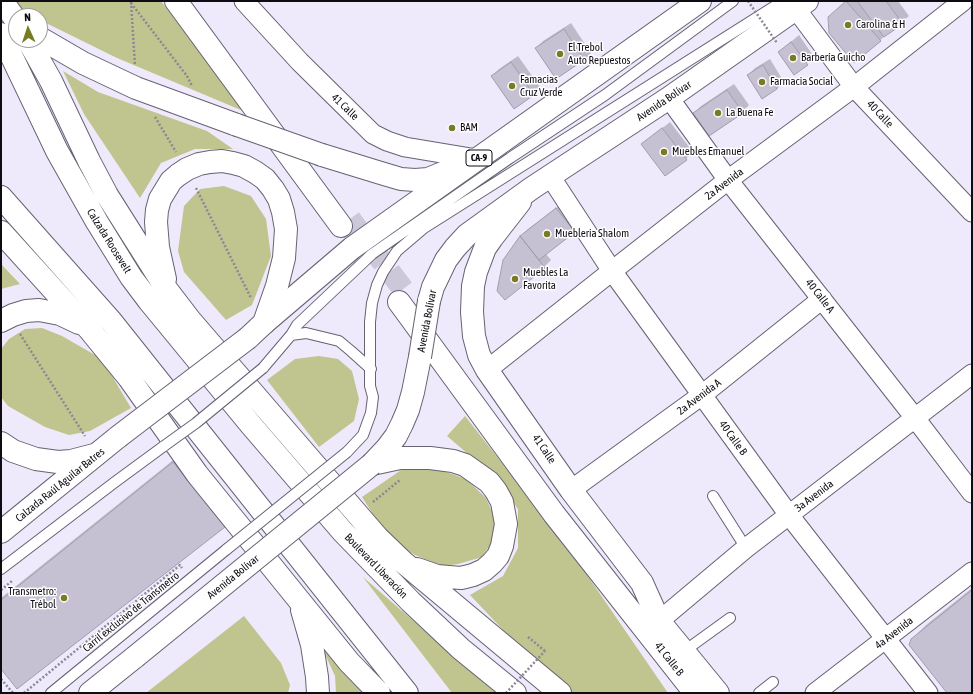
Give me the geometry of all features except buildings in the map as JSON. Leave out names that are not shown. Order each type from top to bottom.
[{"type":"main road","points":[[2,1],[8,9]]},
{"type":"main road","points":[[176,1],[346,223],[191,1]]},
{"type":"main road","name":"CA-9","points":[[264,324],[352,248],[700,1]]},
{"type":"main road","name":"Avenida Bolívar","points":[[135,657],[372,464],[387,448],[396,436],[408,410],[420,357],[412,300],[439,273],[455,248],[472,231],[541,182],[669,98],[795,4]]},
{"type":"main road","name":"Calzada Roosevelt","points":[[1,34],[57,151],[96,222],[131,277],[251,425]]},
{"type":"main road","points":[[48,43],[83,63],[136,88],[322,155],[401,179],[428,179],[477,159]]},
{"type":"main road","points":[[32,48],[51,81],[107,195],[167,290],[190,320],[368,528],[402,562],[560,693]]},
{"type":"main road","points":[[167,290],[156,234],[157,210],[160,199],[165,190],[178,175],[199,164],[222,161],[244,166],[265,179],[273,189],[279,199],[286,229],[284,258],[277,286],[264,324]]},
{"type":"main road","name":"41 Calle","points":[[541,182],[510,212],[485,248],[476,272],[472,300],[474,336],[479,355],[487,370],[571,490],[642,583],[651,624],[683,652],[718,693]]},
{"type":"main road","points":[[1,196],[111,321],[407,693]]},
{"type":"main road","points":[[1,232],[89,329],[129,378],[197,474],[349,662],[379,693]]},
{"type":"main road","points":[[412,300],[554,514],[651,624]]},
{"type":"main road","points":[[5,319],[26,311],[51,311],[71,318],[89,329]]},
{"type":"main road","name":"Calzada Raúl Aguilar Batres","points":[[1,532],[118,437],[248,338],[264,324]]},
{"type":"main road","name":"Boulevard Liberación","points":[[251,425],[343,532],[410,602],[461,649],[515,693]]},
{"type":"main road","points":[[1,443],[24,456],[46,461],[71,461],[98,454]]},
{"type":"main road","points":[[372,464],[400,458],[442,459],[453,461],[471,469],[489,482],[502,502],[506,524],[502,546],[498,556],[484,570],[461,578],[437,576],[402,562]]},
{"type":"main road","points":[[298,598],[312,645],[318,693]]},
{"type":"main road","name":"41 Calle B","points":[[651,624],[695,693]]},
{"type":"main road","points":[[90,693],[135,657]]},
{"type":"main road","points":[[108,693],[135,657]]},
{"type":"street","name":"41 Calle","points":[[244,1],[300,62],[373,134],[387,141],[405,147],[477,159]]},
{"type":"street","name":"2a Avenida","points":[[487,370],[728,180],[854,87],[963,1]]},
{"type":"street","name":"40 Calle","points":[[795,4],[854,87],[972,212]]},
{"type":"street","name":"40 Calle A","points":[[669,98],[728,180],[972,493]]},
{"type":"street","name":"40 Calle B","points":[[541,182],[612,270],[789,514],[928,693]]},
{"type":"street","name":"2a Avenida A","points":[[571,490],[702,395],[822,299]]},
{"type":"street","name":"3a Avenida","points":[[651,624],[789,514],[972,374]]},
{"type":"street","name":"4a Avenida","points":[[815,693],[972,572]]},
{"type":"lane","points":[[1,570],[109,486],[196,423],[263,368],[291,335],[297,325],[372,254],[510,158],[605,95],[733,1]]},
{"type":"lane","name":"Carril exclusivo de Transmetro","points":[[51,693],[347,452],[363,435],[371,413],[370,322],[372,303],[383,272],[397,251],[403,245],[424,228],[795,4]]},
{"type":"lane","points":[[291,335],[306,333],[339,341],[352,351],[371,370]]},
{"type":"lane","points":[[713,496],[746,548]]},
{"type":"lane","points":[[683,652],[730,618]]},
{"type":"lane","points":[[759,693],[773,682]]},
{"type":"path","points":[[130,1],[187,76],[208,115]]},
{"type":"path","points":[[748,1],[777,43]]},
{"type":"path","points":[[187,169],[264,324]]},
{"type":"path","points":[[5,319],[98,454]]},
{"type":"path","points":[[368,528],[372,503],[411,472],[400,458]]},
{"type":"path","points":[[24,693],[180,565],[191,579]]},
{"type":"path","points":[[506,693],[545,651]]},
{"type":"path","points":[[1,679],[12,693]]},
{"type":"green space","points":[[15,1],[161,1],[248,113],[117,58],[48,24],[48,8],[20,8]]},
{"type":"green space","points":[[63,71],[98,92],[207,131],[233,149],[195,149],[161,163],[140,198],[84,114]]},
{"type":"green space","points":[[224,186],[251,196],[266,219],[271,256],[252,305],[226,320],[184,272],[178,251],[184,206],[200,189]]},
{"type":"green space","points":[[1,264],[20,284],[1,289]]},
{"type":"green space","points":[[42,328],[62,336],[102,359],[131,408],[90,431],[69,435],[45,427],[8,406],[1,397],[1,349],[9,339],[25,329]]},
{"type":"green space","points":[[319,356],[338,359],[352,371],[359,399],[354,421],[319,447],[267,380],[295,359]]},
{"type":"green space","points":[[465,416],[565,543],[668,693],[569,693],[543,672],[470,595],[503,576],[518,548],[518,509],[498,480],[447,436]]},
{"type":"green space","points":[[404,468],[435,468],[466,479],[486,498],[495,518],[496,537],[482,557],[458,564],[442,566],[415,555],[400,546],[376,519],[362,497]]},
{"type":"green space","points":[[363,577],[496,693],[452,693]]},
{"type":"green space","points":[[244,616],[281,663],[290,685],[288,693],[146,693]]},
{"type":"green space","points":[[319,641],[362,693],[336,693],[335,676]]},
{"type":"tunnel","points":[[350,219],[409,297]]},
{"type":"place","name":"Carolina & H","points":[[848,25]]},
{"type":"place","name":"El Trebol Auto Repuestos","points":[[560,54]]},
{"type":"place","name":"Barbería Guicho","points":[[793,58]]},
{"type":"place","name":"Farmacia Social","points":[[762,82]]},
{"type":"place","name":"Famacias Cruz Verde","points":[[512,86]]},
{"type":"place","name":"La Buena Fe","points":[[718,113]]},
{"type":"place","name":"BAM","points":[[452,128]]},
{"type":"place","name":"Muebles Emanuel","points":[[664,152]]},
{"type":"place","name":"Muebleria Shalom","points":[[547,234]]},
{"type":"place","name":"Muebles La Favorita","points":[[515,279]]},
{"type":"place","name":"Transmetro: Trébol","points":[[64,598]]}]
